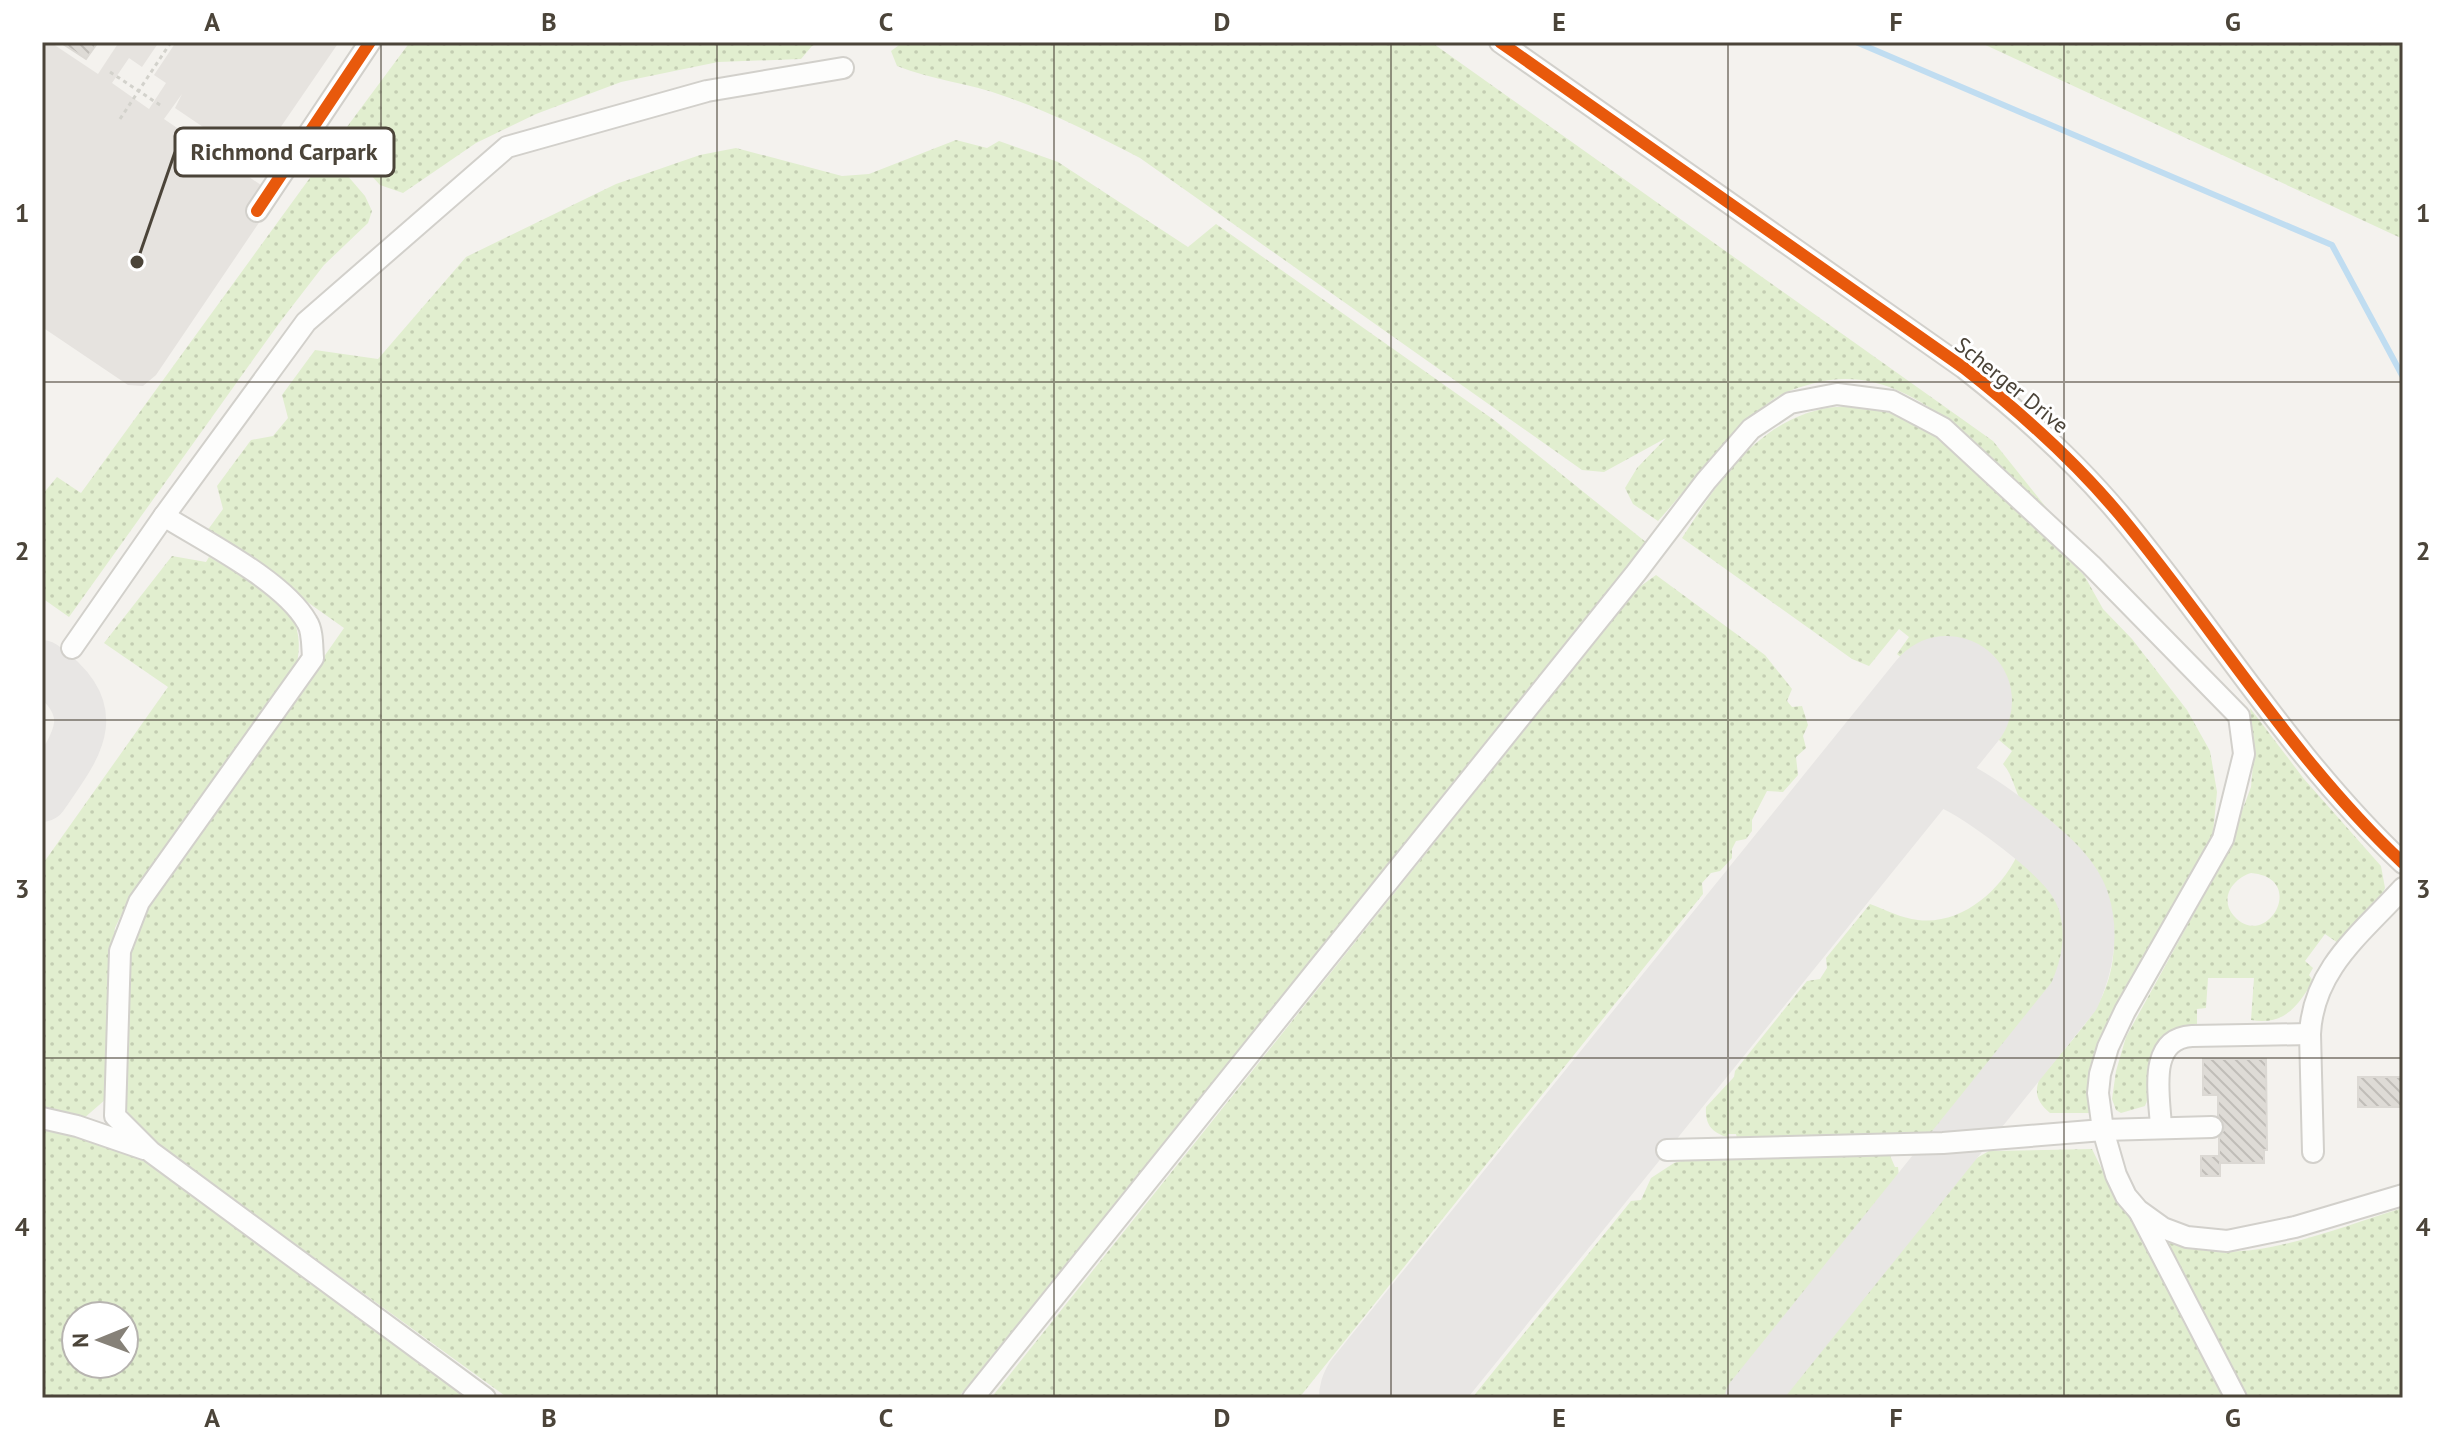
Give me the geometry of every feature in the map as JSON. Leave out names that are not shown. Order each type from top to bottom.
[{"type":"street","points":[[257,211],[370,42]]},
{"type":"street","name":"Scherger Drive","points":[[1500,42],[1952,360],[2019,412],[2066,456],[2118,513],[2297,745],[2364,824],[2403,863]]},
{"type":"street","points":[[72,648],[306,322],[507,147],[707,91],[843,68]]},
{"type":"street","points":[[973,1398],[1626,585],[1706,481],[1751,429],[1790,403],[1837,394],[1892,401],[1943,428],[2091,565],[2239,716],[2244,754],[2223,839],[2125,1011],[2108,1047],[2098,1093],[2103,1130],[2116,1175],[2126,1196],[2138,1210],[2236,1398]]},
{"type":"street","points":[[164,516],[250,569],[296,606],[309,625],[313,658],[139,902],[120,951],[115,1116],[151,1152],[485,1398]]},
{"type":"street","points":[[2313,1152],[2310,1034],[2313,1008],[2325,976],[2403,888]]},
{"type":"street","points":[[2161,1128],[2158,1070],[2166,1046],[2174,1040],[2192,1036],[2310,1034]]},
{"type":"street","points":[[42,1118],[77,1126],[151,1152]]},
{"type":"street","points":[[1667,1150],[1943,1143],[2103,1130],[2212,1127]]},
{"type":"street","points":[[2138,1210],[2163,1228],[2187,1237],[2227,1241],[2295,1227],[2403,1195]]},
{"type":"path","points":[[120,119],[171,42]]},
{"type":"path","points":[[110,72],[163,107]]},
{"type":"green space","points":[[410,42],[820,42],[801,59],[718,62],[621,82],[536,114],[476,143],[403,193],[380,185],[338,139]]},
{"type":"green space","points":[[903,42],[1431,42],[1993,441],[2053,516],[2040,509],[1966,436],[1939,414],[1909,396],[1878,383],[1846,379],[1811,384],[1771,401],[1726,443],[1658,521],[1633,504],[1625,488],[1637,468],[1666,438],[1604,472],[1582,470],[1140,158],[1021,102],[897,66],[891,51]]},
{"type":"green space","points":[[1979,42],[2403,42],[2403,239]]},
{"type":"green space","points":[[956,140],[987,148],[999,141],[1058,162],[1188,247],[1216,224],[1494,420],[1647,543],[958,1398],[508,1398],[135,1128],[126,1108],[130,949],[140,920],[344,628],[207,531],[223,509],[217,486],[251,440],[273,436],[288,418],[282,395],[315,350],[378,359],[466,257],[616,184],[700,155],[736,148],[842,176],[869,174]]},
{"type":"green space","points":[[328,153],[365,196],[372,211],[368,223],[324,265],[280,322],[69,617],[42,598],[42,495],[57,477],[81,493]]},
{"type":"green space","points":[[1848,406],[1900,416],[1931,432],[1959,452],[2084,575],[2103,609],[2132,639],[2187,710],[2210,751],[2217,792],[2213,833],[2200,864],[2106,1030],[2091,1064],[2087,1090],[2089,1113],[2050,1113],[2040,1102],[2037,1090],[2039,1080],[2087,1022],[2103,994],[2113,955],[2111,914],[2097,876],[2085,858],[2031,814],[2022,802],[2003,764],[2012,751],[1897,654],[1909,637],[1899,629],[1869,666],[1852,659],[1682,538],[1722,479],[1755,444],[1795,418],[1821,409]]},
{"type":"green space","points":[[172,556],[206,562],[209,557],[276,597],[288,610],[296,626],[299,644],[296,667],[126,905],[115,928],[106,1099],[83,1119],[42,1111],[42,865],[168,687],[104,643]]},
{"type":"green space","points":[[1656,575],[1765,655],[1792,689],[1787,701],[1792,707],[1802,706],[1808,725],[1803,736],[1806,748],[1796,757],[1798,775],[1783,792],[1767,791],[1752,820],[1752,831],[1746,839],[1736,841],[1732,858],[1702,883],[1703,894],[1299,1398],[991,1398],[1638,588]]},
{"type":"green space","points":[[2250,708],[2304,779],[2381,866],[2385,888],[2379,902],[2338,943],[2325,934],[2305,961],[2313,968],[2309,975],[2313,981],[2295,1006],[2281,1017],[2251,1020],[2254,978],[2208,978],[2206,1008],[2197,1009],[2197,1024],[2169,1033],[2157,1046],[2145,1106],[2121,1113],[2116,1110],[2112,1099],[2126,1037],[2224,859],[2251,787],[2254,754]],"holes":[[[2251,873],[2268,878],[2277,887],[2280,898],[2276,910],[2269,920],[2258,925],[2246,925],[2230,910],[2230,890],[2238,880]]]},
{"type":"green space","points":[[2017,856],[2033,865],[2059,891],[2072,924],[2072,960],[2051,999],[1943,1133],[1737,1138],[1736,1134],[1728,1134],[1727,1137],[1713,1130],[1706,1107],[1734,1077],[1735,1071],[1807,981],[1820,979],[1827,968],[1826,958],[1870,904],[1918,920],[1949,917],[1977,903],[1989,893]]},
{"type":"green space","points":[[42,1128],[120,1149],[187,1188],[466,1398],[42,1398]]},
{"type":"green space","points":[[2092,1149],[2114,1194],[2133,1220],[2232,1398],[1783,1398],[1975,1159],[1989,1151]]},
{"type":"green space","points":[[1889,1153],[1895,1167],[1898,1167],[1900,1185],[1730,1398],[1472,1398],[1631,1201],[1641,1200],[1651,1178],[1674,1163],[1697,1157],[1737,1159]]},
{"type":"green space","points":[[2403,1208],[2403,1398],[2243,1398],[2164,1238],[2205,1250],[2234,1252],[2258,1249],[2308,1238]]},
{"type":"shaded area","points":[[42,42],[50,42],[98,74],[119,42],[159,42],[142,67],[129,58],[112,83],[149,109],[166,83],[154,75],[176,42],[339,42],[265,150],[249,139],[240,152],[175,108],[182,94],[164,119],[277,196],[156,375],[143,386],[128,385],[42,327]]},
{"type":"building","points":[[60,42],[98,42],[86,59]]},
{"type":"building","points":[[2203,1059],[2266,1059],[2267,1150],[2264,1150],[2264,1163],[2220,1163],[2220,1176],[2201,1176],[2201,1156],[2219,1156],[2219,1138],[2225,1127],[2218,1116],[2218,1095],[2203,1095]]},
{"type":"building","points":[[2358,1077],[2403,1077],[2403,1107],[2358,1107]]},
{"type":"waterway","points":[[1856,42],[2332,245],[2403,377]]},
{"type":"taxiway","points":[[42,666],[62,682],[80,713],[75,744],[42,796]]},
{"type":"taxiway","points":[[1751,1398],[2074,996],[2086,961],[2088,925],[2077,888],[2054,859],[2006,818],[1970,794],[1940,780],[1904,782],[1870,798]]},
{"type":"runway","points":[[1384,1398],[1947,701]]},
{"type":"cycle path","points":[[257,211],[370,42]]},
{"type":"cycle path","points":[[1500,42],[1964,368],[2045,437],[2119,514],[2290,738],[2363,823],[2403,863]]},
{"type":"place","name":"Richmond Carpark","points":[[137,262]]}]
